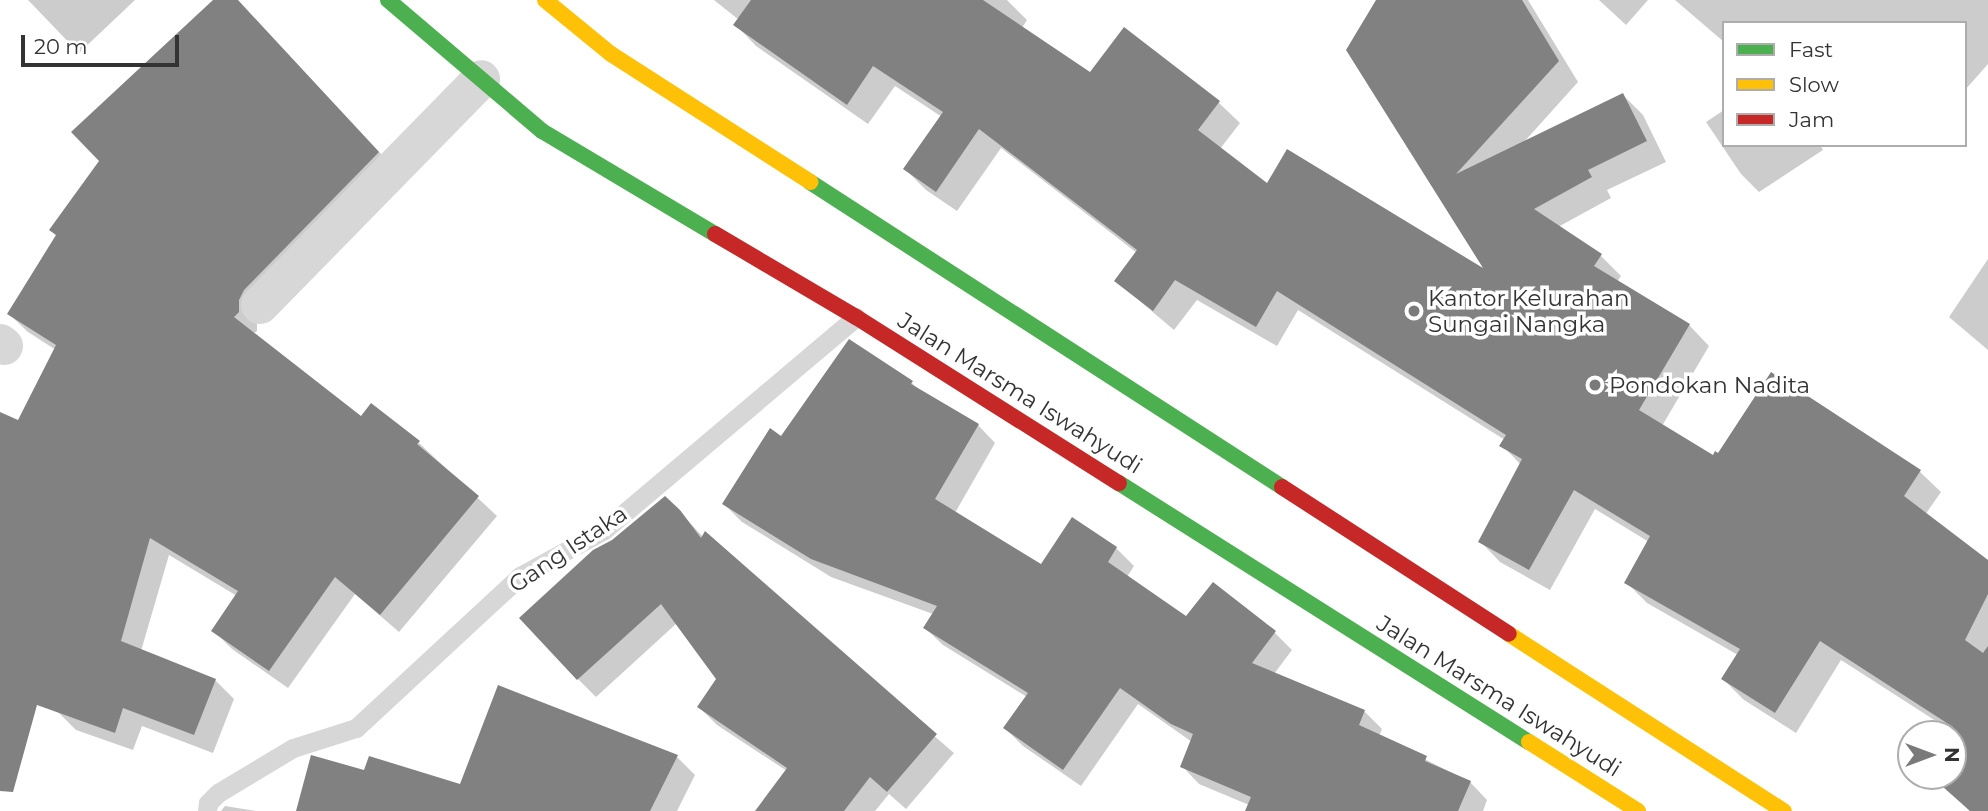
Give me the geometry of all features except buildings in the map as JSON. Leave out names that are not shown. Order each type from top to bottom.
[{"type":"highway","name":"Jalan Marsma Iswahyudi","points":[[388,0],[542,131],[856,317],[1638,811]]},
{"type":"highway","points":[[545,0],[611,54],[1784,811]]},
{"type":"street","points":[[260,305],[481,79]]},
{"type":"lane","name":"Gang Istaka","points":[[206,811],[208,803],[218,793],[293,748],[356,728],[520,576],[604,530],[856,317]]},
{"type":"traffic: fast","points":[[388,0],[542,131],[715,234]]},
{"type":"traffic: fast","points":[[810,182],[1282,487]]},
{"type":"traffic: fast","points":[[1119,483],[1529,742]]},
{"type":"traffic: slow","points":[[545,0],[611,54],[810,182]]},
{"type":"traffic: slow","points":[[1509,634],[1784,811]]},
{"type":"traffic: slow","points":[[1529,742],[1638,811]]},
{"type":"traffic: jam","points":[[715,234],[856,317],[1119,483]]},
{"type":"traffic: jam","points":[[1282,487],[1509,634]]},
{"type":"place","name":"Kantor Kelurahan Sungai Nangka","points":[[1414,311]]},
{"type":"place","name":"Pondokan Nadita","points":[[1595,385]]}]
